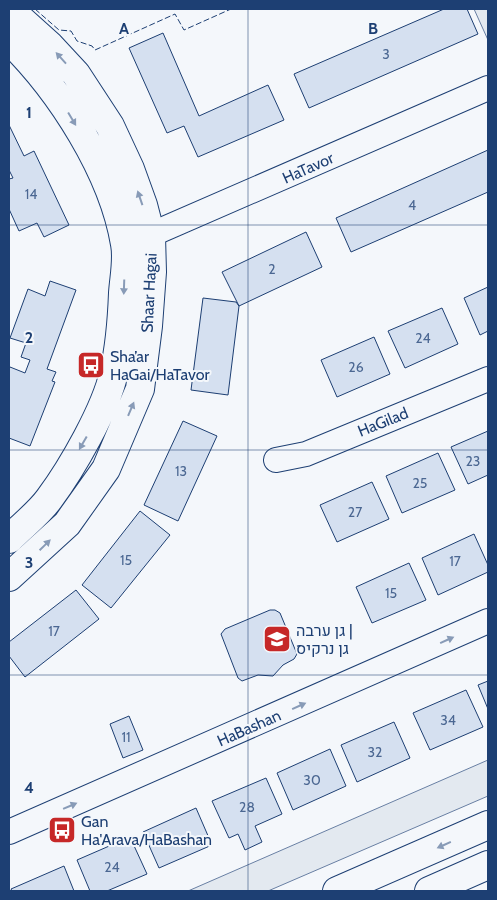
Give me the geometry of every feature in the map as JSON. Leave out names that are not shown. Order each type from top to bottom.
[{"type":"street","name":"Shaar Hagai","points":[[9,9],[50,46],[76,74],[110,126],[130,169],[151,236],[151,289],[140,389],[106,469],[67,524],[9,577]]},
{"type":"street","name":"Shaar Hagai","points":[[9,40],[29,60],[59,99],[81,135],[102,172],[116,210],[126,246],[122,314],[114,373],[98,414],[48,500],[9,539]]},
{"type":"street","name":"HaTavor","points":[[126,246],[488,88]]},
{"type":"street","name":"HaGilad","points":[[276,460],[306,454],[488,379]]},
{"type":"street","name":"HaBashan","points":[[9,832],[488,621]]},
{"type":"street","points":[[337,891],[488,826]]},
{"type":"street","points":[[428,891],[488,865]]},
{"type":"shaded area","points":[[474,9],[488,9],[488,40]]},
{"type":"shaded area","points":[[488,760],[488,796],[268,891],[188,891]]},
{"type":"building","points":[[444,9],[467,9],[478,34],[309,108],[294,74]]},
{"type":"building","points":[[163,33],[199,116],[268,85],[284,120],[198,157],[184,126],[167,133],[129,48]]},
{"type":"building","points":[[9,125],[24,156],[34,151],[69,225],[44,237],[37,223],[19,231],[9,209],[9,179],[13,178],[9,170]]},
{"type":"building","points":[[488,150],[488,192],[351,252],[336,218]]},
{"type":"building","points":[[306,232],[322,267],[239,306],[222,272]]},
{"type":"building","points":[[50,281],[76,290],[47,369],[56,372],[52,381],[55,382],[30,446],[9,438],[9,369],[10,367],[25,373],[30,360],[21,357],[26,343],[10,338],[28,289],[45,296]]},
{"type":"building","points":[[488,287],[488,331],[480,335],[464,298]]},
{"type":"building","points":[[203,298],[236,302],[239,306],[228,395],[191,390]]},
{"type":"building","points":[[442,308],[458,344],[405,368],[388,331]]},
{"type":"building","points":[[374,337],[390,374],[337,397],[321,360]]},
{"type":"building","points":[[183,421],[217,436],[178,521],[144,505]]},
{"type":"building","points":[[488,431],[488,475],[468,484],[451,447]]},
{"type":"building","points":[[438,453],[455,490],[402,513],[386,476]]},
{"type":"building","points":[[372,482],[389,519],[337,542],[320,505]]},
{"type":"building","points":[[140,511],[170,535],[111,608],[82,585]]},
{"type":"building","points":[[474,534],[488,565],[488,572],[438,595],[422,558]]},
{"type":"building","points":[[409,563],[426,600],[372,623],[356,587]]},
{"type":"building","points":[[76,590],[99,619],[25,677],[9,656],[9,642]]},
{"type":"building","points":[[270,610],[280,613],[297,654],[294,659],[283,665],[273,676],[258,675],[242,681],[238,678],[221,634],[225,629]]},
{"type":"building","points":[[488,681],[488,709],[478,685]]},
{"type":"building","points":[[466,690],[483,727],[430,750],[413,713]]},
{"type":"building","points":[[129,716],[143,750],[123,758],[110,724]]},
{"type":"building","points":[[394,722],[410,758],[357,782],[341,745]]},
{"type":"building","points":[[330,749],[346,786],[293,810],[277,773]]},
{"type":"building","points":[[266,778],[282,814],[255,826],[262,842],[245,850],[238,834],[229,838],[212,801]]},
{"type":"building","points":[[196,808],[212,845],[159,868],[143,832]]},
{"type":"building","points":[[130,837],[147,874],[107,891],[90,891],[77,860]]},
{"type":"building","points":[[64,866],[74,891],[12,891],[11,889]]},
{"type":"fence","points":[[35,9],[59,30],[71,31],[77,41],[92,46],[95,50],[175,14],[184,30],[231,9]]},
{"type":"place","name":"Sha’ar HaGai/HaTavor","points":[[91,365]]},
{"type":"place","name":"גן ערבה | גן נרקיס","points":[[277,639]]},
{"type":"place","name":"Gan Ha'Arava/HaBashan","points":[[62,830]]}]
